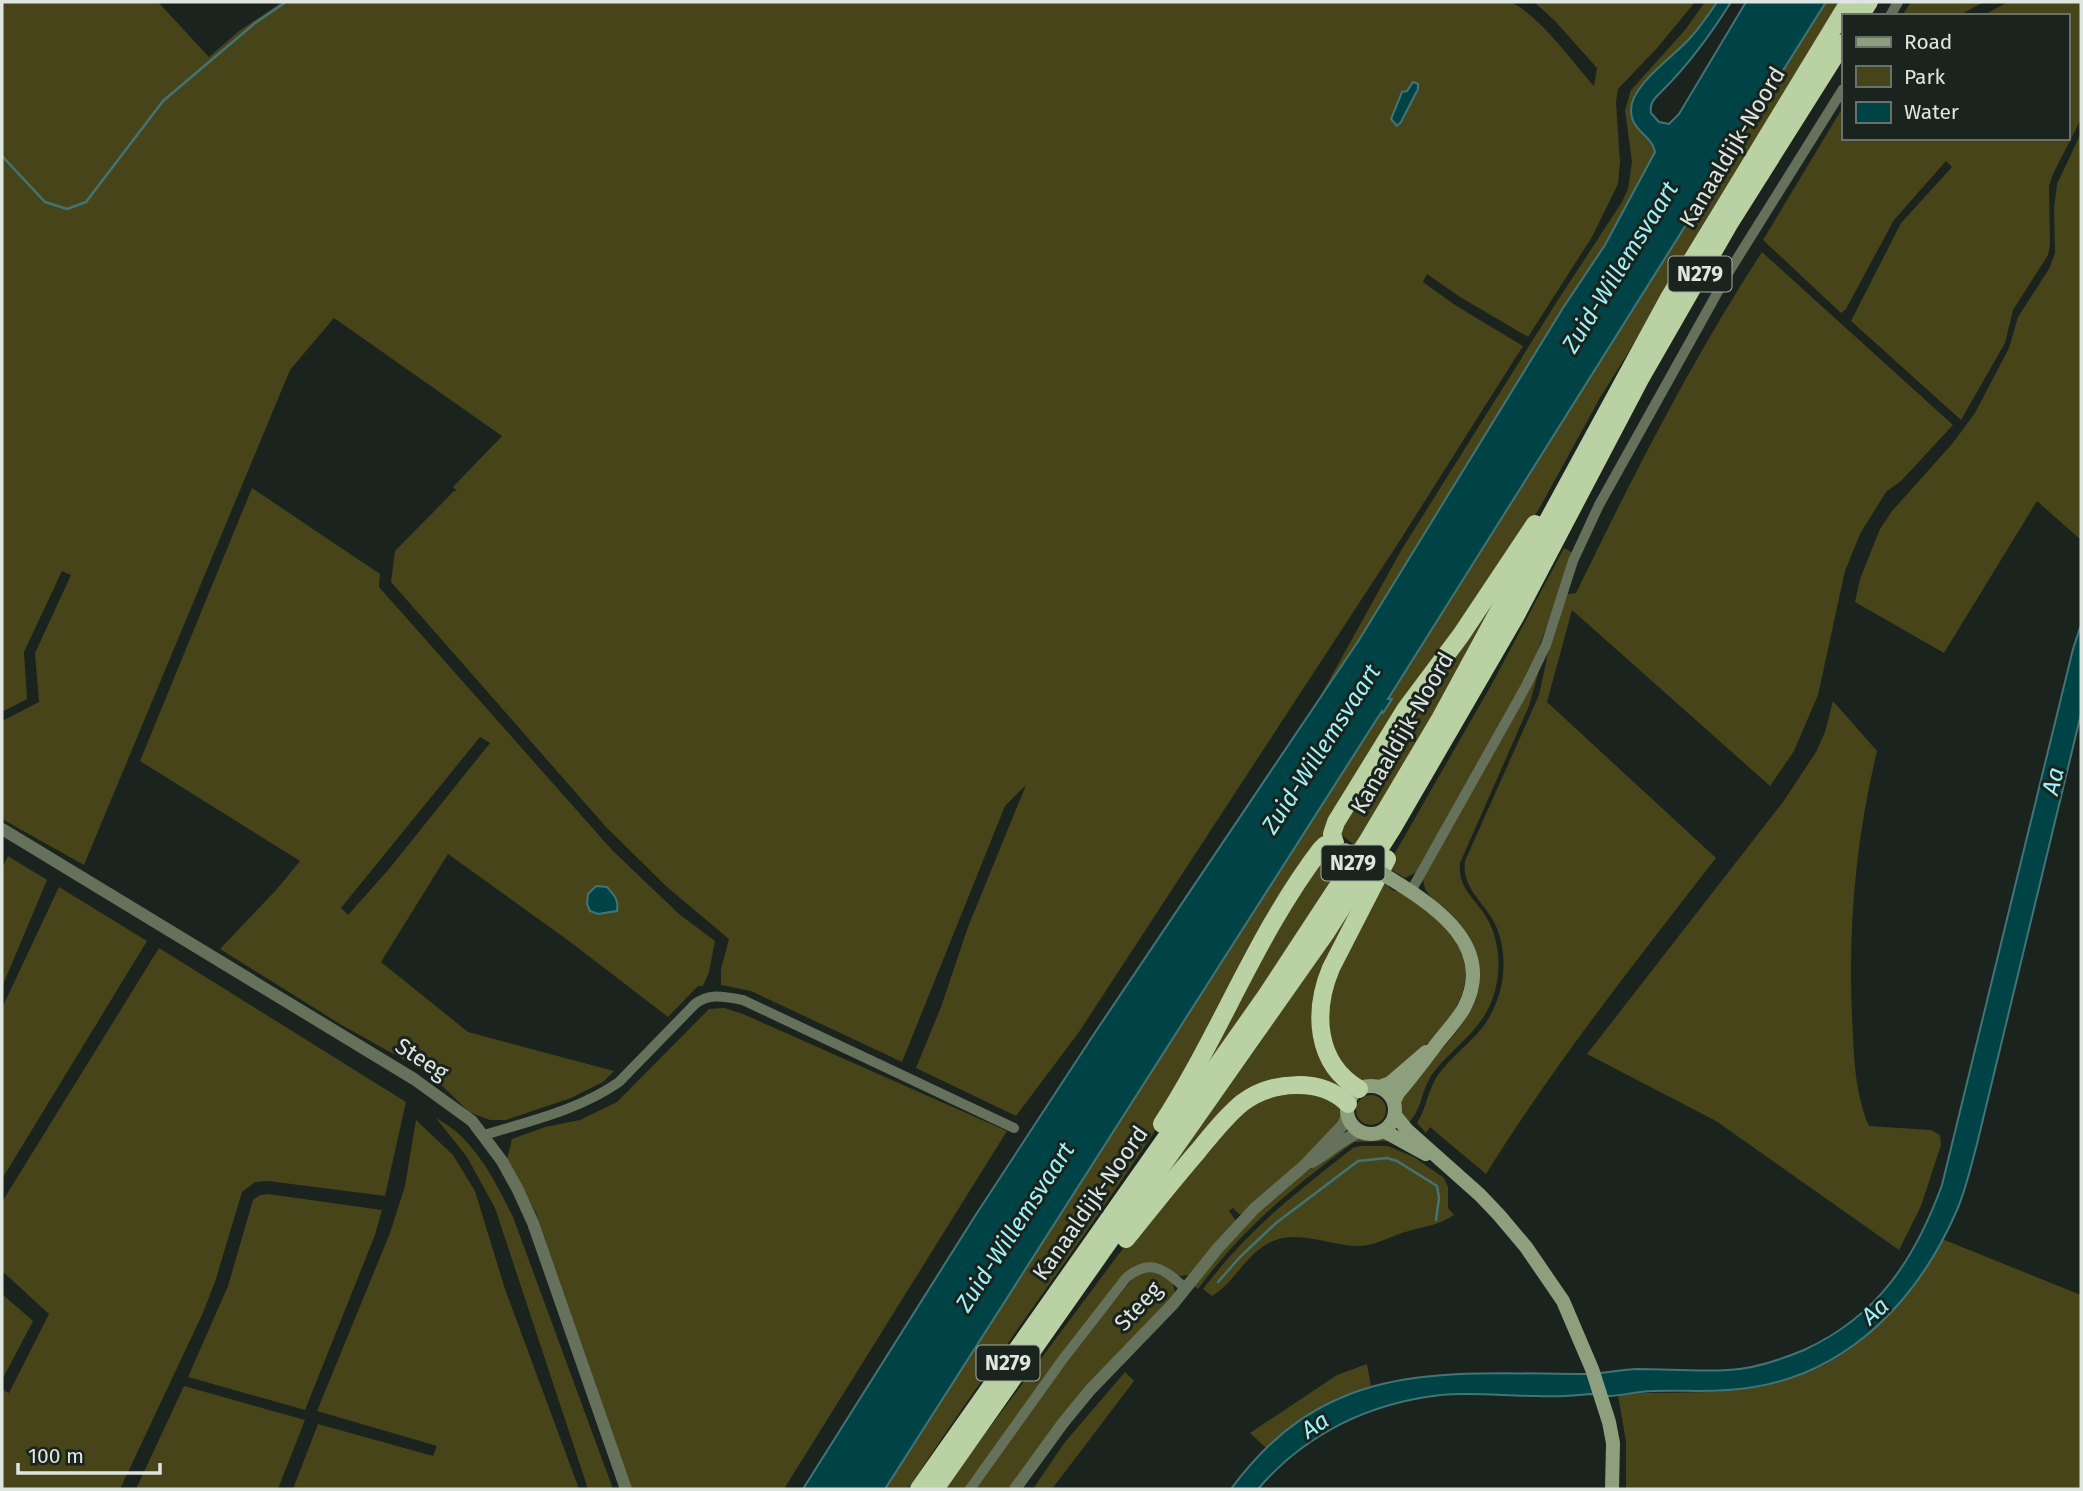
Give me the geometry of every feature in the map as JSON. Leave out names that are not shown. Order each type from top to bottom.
[{"type":"highway","name":"Kanaaldijk-Noord","points":[[919,1489],[1286,966],[1391,802],[1501,609],[1701,243],[1849,2]]},
{"type":"highway","name":"Kanaaldijk-Noord","points":[[936,1489],[1327,931],[1435,758],[1515,617],[1640,379],[1728,224],[1842,45]]},
{"type":"highway","name":"N279","points":[[1340,847],[1332,834],[1336,822],[1405,710],[1461,635],[1532,528],[1576,468]]},
{"type":"highway","name":"N279","points":[[1359,1089],[1339,1073],[1326,1051],[1322,1038],[1320,1007],[1325,981],[1363,903],[1426,788],[1435,758]]},
{"type":"highway","name":"N279","points":[[1096,1237],[1119,1191],[1180,1097],[1269,930],[1321,849],[1325,845],[1340,847]]},
{"type":"highway","name":"N279","points":[[1084,1281],[1109,1260],[1225,1119],[1242,1103],[1273,1088],[1307,1086],[1340,1096],[1348,1110]]},
{"type":"main road","points":[[1340,847],[1411,891],[1450,921],[1462,937],[1472,963],[1471,985],[1464,1007],[1435,1045],[1398,1093],[1391,1124],[1384,1131],[1372,1134],[1360,1132],[1352,1125],[1348,1110],[1359,1089],[1390,1083],[1435,1045]]},
{"type":"main road","points":[[1380,1087],[1388,1093],[1394,1108],[1437,1158],[1480,1195],[1526,1247],[1563,1301],[1592,1368],[1609,1422],[1613,1443],[1612,1489]]},
{"type":"main road","points":[[1384,1131],[1420,1152],[1437,1158]]},
{"type":"street","points":[[1411,891],[1526,686],[1546,645],[1573,561],[1599,505],[1730,270],[1842,91]]},
{"type":"street","name":"Steeg","points":[[2,829],[414,1079],[459,1111],[484,1135],[502,1161],[533,1223],[626,1489]]},
{"type":"street","points":[[484,1135],[569,1109],[604,1092],[619,1082],[702,998],[718,996],[743,1000],[1014,1128]]},
{"type":"street","name":"Steeg","points":[[1015,1489],[1090,1390],[1186,1289],[1255,1208],[1306,1165],[1343,1125],[1348,1110]]},
{"type":"street","name":"Steeg","points":[[1306,1165],[1325,1155],[1350,1135],[1360,1132]]},
{"type":"street","points":[[970,1489],[1063,1359],[1126,1278],[1138,1269],[1153,1267],[1168,1273],[1186,1289]]},
{"type":"green space","points":[[2,2],[158,2],[209,57],[239,31],[282,2],[1511,2],[1544,28],[1594,86],[1597,68],[1534,2],[1695,2],[1658,47],[1618,89],[1618,184],[1592,237],[1528,337],[1427,274],[1423,282],[1455,305],[1523,346],[1397,545],[1079,1032],[1016,1116],[916,1068],[941,1007],[968,927],[1026,785],[1005,806],[902,1062],[751,991],[721,985],[721,969],[729,939],[667,887],[606,827],[391,582],[395,551],[457,491],[453,487],[502,436],[334,318],[290,370],[84,865],[2,819],[2,721],[39,702],[35,653],[71,575],[62,571],[24,652],[27,699],[2,712]]},
{"type":"green space","points":[[1705,2],[1717,2],[1691,38],[1634,95],[1643,136],[1652,143],[1655,152],[1605,244],[1359,640],[1316,704],[1402,549],[1622,202],[1628,189],[1632,162],[1625,110],[1631,90],[1685,30]]},
{"type":"green space","points":[[1826,2],[1841,2],[1708,216],[1601,396],[1539,509],[1469,618],[1153,1134],[908,1489],[885,1489],[1382,710],[1383,712],[1391,699],[1388,700]]},
{"type":"green space","points":[[1911,2],[1984,2],[1962,14],[1903,14]]},
{"type":"green space","points":[[2008,2],[2081,2],[2081,119],[2049,186],[2048,255],[2013,310],[2005,343],[1961,420],[1851,321],[1901,223],[1952,167],[1946,161],[1894,220],[1846,309],[1841,313],[1763,240],[1842,109],[1842,140],[2069,140],[2069,14],[1986,14]]},
{"type":"green space","points":[[2081,133],[2081,540],[2037,501],[1944,653],[1855,602],[1860,579],[1880,529],[1892,511],[1952,444],[1975,413],[2009,348],[2018,317],[2049,269],[2055,253],[2054,208],[2057,184]]},
{"type":"green space","points":[[1762,252],[1953,425],[1901,481],[1886,492],[1860,534],[1845,571],[1818,695],[1794,751],[1770,786],[1572,610],[1547,702],[1716,858],[1568,1052],[1486,1174],[1430,1127],[1426,1133],[1417,1123],[1438,1075],[1482,1028],[1500,992],[1504,965],[1500,939],[1492,918],[1470,888],[1465,861],[1539,695],[1564,595],[1576,593],[1664,420],[1711,335]]},
{"type":"green space","points":[[252,488],[380,574],[379,587],[612,850],[679,914],[715,941],[709,972],[703,986],[698,986],[668,1017],[569,941],[448,854],[381,962],[468,1032],[614,1071],[603,1082],[571,1098],[506,1120],[490,1120],[469,1112],[431,1075],[340,1024],[220,949],[300,861],[140,761]],"holes":[[[480,737],[490,743],[389,869],[348,915],[341,908]]]},
{"type":"green space","points":[[1564,548],[1573,553],[1533,664],[1417,872],[1405,878],[1387,867],[1493,682]]},
{"type":"green space","points":[[1510,580],[1357,847],[1343,836],[1341,838],[1339,834],[1408,712]]},
{"type":"green space","points":[[1541,663],[1529,706],[1460,863],[1462,881],[1486,916],[1495,937],[1499,963],[1495,990],[1485,1015],[1477,1026],[1433,1073],[1416,1112],[1407,1125],[1400,1106],[1402,1094],[1459,1028],[1472,1006],[1478,982],[1477,960],[1470,939],[1457,920],[1429,894],[1423,879]]},
{"type":"green space","points":[[1833,701],[1877,751],[1859,850],[1851,949],[1852,1016],[1860,1099],[1869,1126],[1931,1130],[1940,1135],[1941,1145],[1921,1206],[1899,1250],[1716,1121],[1587,1054],[1783,802],[1816,752],[1825,732]]},
{"type":"green space","points":[[1333,852],[1348,860],[1172,1118],[1322,854]]},
{"type":"green space","points":[[8,856],[47,880],[2,987],[2,868]]},
{"type":"green space","points":[[1380,863],[1317,1004],[1351,1090],[1346,1096],[1265,1088],[1135,1219],[1257,1047]]},
{"type":"green space","points":[[1380,880],[1440,921],[1462,953],[1466,974],[1462,994],[1453,1013],[1423,1048],[1390,1079],[1383,1082],[1362,1082],[1337,1065],[1332,1056],[1326,994]]},
{"type":"green space","points":[[59,887],[147,941],[2,1179],[2,1008]]},
{"type":"green space","points":[[159,948],[406,1102],[385,1196],[268,1181],[255,1182],[242,1192],[215,1282],[202,1315],[120,1489],[2,1489],[2,1389],[9,1393],[49,1314],[2,1271],[2,1202]]},
{"type":"green space","points":[[724,1008],[1007,1131],[784,1489],[632,1489],[536,1213],[507,1159],[512,1139],[545,1127],[580,1120],[617,1102],[709,1009]]},
{"type":"green space","points":[[1313,1090],[1341,1105],[1341,1116],[1326,1137],[1243,1214],[1233,1208],[1229,1211],[1236,1221],[1190,1275],[1180,1276],[1140,1265],[966,1489],[944,1489],[1118,1255],[1219,1130],[1265,1095]]},
{"type":"green space","points":[[1371,1095],[1382,1099],[1386,1110],[1382,1121],[1371,1125],[1360,1121],[1356,1110],[1360,1099]]},
{"type":"green space","points":[[436,1118],[462,1137],[482,1161],[513,1217],[613,1489],[588,1489],[495,1208],[467,1157]]},
{"type":"green space","points":[[416,1120],[453,1155],[475,1191],[505,1289],[579,1489],[293,1489],[318,1424],[433,1456],[437,1446],[317,1411],[390,1233],[405,1186]]},
{"type":"green space","points":[[1357,1137],[1386,1137],[1389,1141],[1355,1142],[1350,1145],[1268,1211],[1232,1247],[1198,1289],[1194,1286],[1245,1224],[1300,1176]]},
{"type":"green space","points":[[1388,1146],[1414,1157],[1444,1178],[1448,1187],[1448,1208],[1454,1215],[1438,1223],[1363,1246],[1296,1237],[1276,1240],[1266,1244],[1250,1258],[1228,1283],[1212,1296],[1203,1289],[1220,1267],[1273,1213],[1353,1148]]},
{"type":"green space","points":[[268,1194],[382,1210],[375,1235],[305,1410],[188,1377],[228,1286],[253,1200]]},
{"type":"green space","points":[[1942,1239],[2081,1295],[2081,1489],[1626,1489],[1626,1442],[1618,1395],[1740,1390],[1772,1384],[1818,1368],[1850,1349],[1895,1306],[1920,1276]]},
{"type":"green space","points":[[1150,1270],[1172,1281],[1175,1292],[1173,1298],[1012,1489],[974,1489],[1082,1341],[1134,1277]]},
{"type":"green space","points":[[2,1294],[33,1321],[2,1380]]},
{"type":"green space","points":[[1367,1364],[1371,1386],[1337,1398],[1267,1449],[1250,1433],[1337,1375]]},
{"type":"green space","points":[[1125,1372],[1134,1381],[1052,1489],[1033,1489],[1065,1442]]},
{"type":"green space","points":[[184,1386],[305,1420],[278,1489],[136,1489]]},
{"type":"water","name":"Zuid-Willemsvaart","points":[[1717,2],[1731,2],[1700,48],[1652,103],[1651,113],[1659,122],[1669,124],[1679,114],[1746,2],[1826,2],[1388,699],[1392,699],[885,1489],[803,1489],[975,1216],[1094,1034],[1359,640],[1563,308],[1605,245],[1655,152],[1632,118],[1633,101],[1645,81],[1684,45]]},
{"type":"water","points":[[1413,82],[1418,84],[1418,89],[1397,126],[1391,119],[1402,92],[1407,91]]},
{"type":"water","name":"Aa","points":[[2081,625],[2081,714],[1968,1177],[1957,1210],[1923,1273],[1878,1326],[1821,1365],[1789,1378],[1754,1387],[1716,1391],[1648,1391],[1611,1396],[1453,1394],[1389,1405],[1340,1424],[1318,1437],[1276,1469],[1258,1489],[1231,1489],[1267,1447],[1306,1416],[1345,1396],[1388,1383],[1478,1373],[1580,1374],[1637,1369],[1705,1371],[1747,1368],[1804,1350],[1853,1320],[1873,1302],[1906,1261],[1942,1185]]},
{"type":"water","points":[[596,886],[607,887],[617,901],[617,911],[598,914],[590,911],[587,904],[588,894]]},
{"type":"waterway","points":[[2,156],[45,202],[67,209],[86,202],[163,101],[255,23],[286,2]]},
{"type":"waterway","points":[[1218,1282],[1276,1223],[1358,1161],[1387,1158],[1397,1161],[1437,1186],[1439,1198],[1436,1220]]}]
